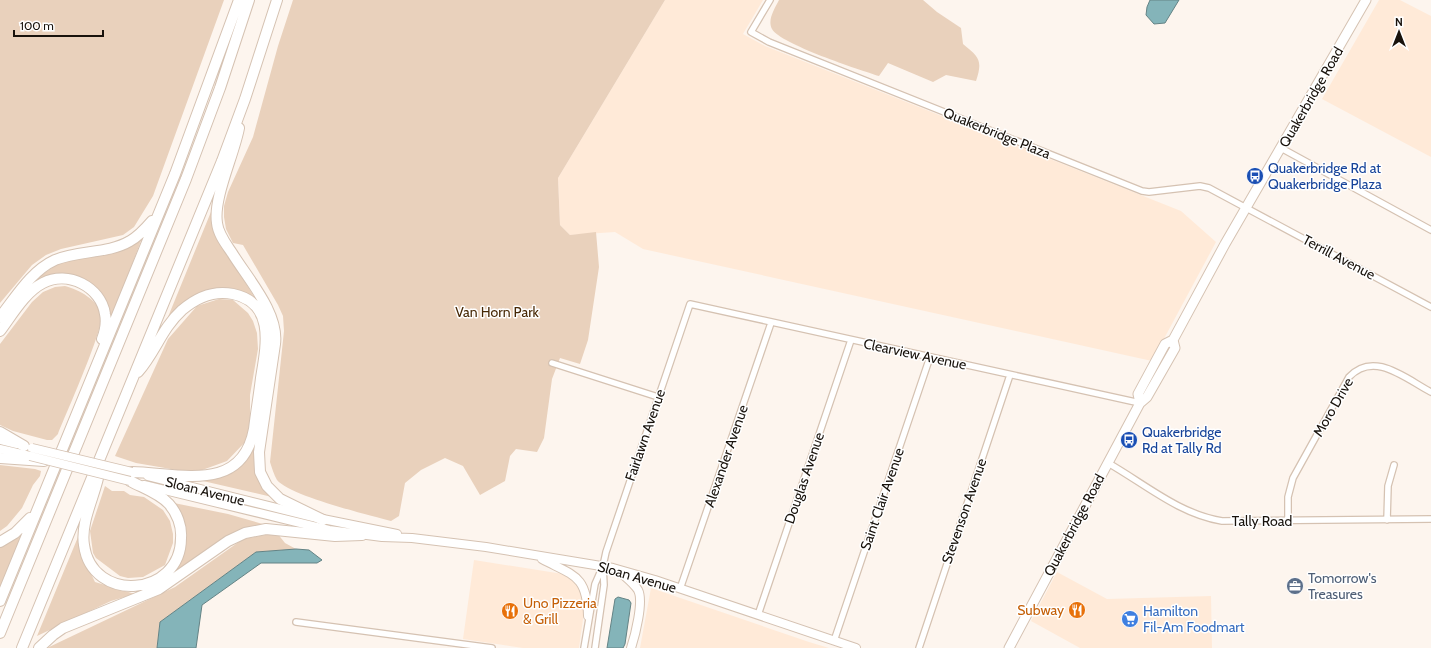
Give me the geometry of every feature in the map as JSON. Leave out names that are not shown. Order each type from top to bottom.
[{"type":"highway","points":[[0,601],[34,513],[158,215],[239,0]]},
{"type":"highway","points":[[0,633],[186,179],[220,88],[249,0]]},
{"type":"highway","points":[[22,648],[214,179],[245,99],[277,0]]},
{"type":"highway","points":[[245,99],[236,141],[218,204],[216,220],[223,239],[269,311],[275,327],[275,344],[259,452],[259,467],[264,481],[278,497],[290,505],[323,520]]},
{"type":"highway","points":[[0,317],[29,279],[47,265],[67,256],[128,242],[139,235],[158,215]]},
{"type":"highway","points":[[0,331],[29,294],[43,283],[63,278],[85,285],[100,300],[104,310],[106,322],[105,332],[90,379]]},
{"type":"highway","points":[[131,477],[202,477],[227,470],[241,459],[248,449],[254,429],[267,341],[264,320],[252,304],[235,294],[219,293],[201,298],[188,306],[174,319],[156,344],[148,361],[134,376]]},
{"type":"highway","points":[[0,432],[28,452],[51,462]]},
{"type":"highway","points":[[0,458],[28,452]]},
{"type":"highway","points":[[102,454],[98,482],[85,525],[84,548],[92,565],[103,578],[115,584],[134,587],[155,581],[171,568],[180,551],[182,536],[178,519],[168,504],[131,477]]},
{"type":"highway","points":[[0,542],[15,533],[34,513]]},
{"type":"highway","points":[[39,648],[63,628],[159,589],[228,541],[245,533],[266,529],[335,536],[362,535]]},
{"type":"main road","name":"Quakerbridge Road","points":[[1009,648],[1140,403],[1147,397],[1175,348],[1173,340],[1246,207],[1366,0]]},
{"type":"main road","name":"Sloan Avenue","points":[[0,440],[28,452]]},
{"type":"main road","name":"Sloan Avenue","points":[[0,449],[28,452],[131,477],[323,520],[381,530],[412,538]]},
{"type":"main road","name":"Sloan Avenue","points":[[51,462],[131,477],[318,528],[362,535],[412,538],[536,555],[617,569],[856,648]]},
{"type":"main road","points":[[536,555],[581,582],[587,596],[588,616]]},
{"type":"main road","points":[[617,569],[635,586],[639,594],[640,602],[631,648]]},
{"type":"street","name":"Quakerbridge Plaza","points":[[770,0],[751,32],[769,42],[1142,191],[1149,192],[1200,186],[1218,191],[1246,207]]},
{"type":"street","points":[[1281,148],[1431,230]]},
{"type":"street","name":"Terrill Avenue","points":[[1246,207],[1431,307]]},
{"type":"street","name":"Clearview Avenue","points":[[690,304],[1140,403]]},
{"type":"street","name":"Fairlawn Avenue","points":[[595,648],[604,586],[604,566],[608,548],[690,304]]},
{"type":"street","name":"Alexander Avenue","points":[[680,589],[771,322]]},
{"type":"street","name":"Douglas Avenue","points":[[758,615],[851,340]]},
{"type":"street","name":"Saint Clair Avenue","points":[[834,641],[930,357]]},
{"type":"street","points":[[552,363],[658,397]]},
{"type":"street","name":"Moro Drive","points":[[1288,521],[1288,497],[1293,478],[1354,372],[1366,366],[1384,367],[1431,392]]},
{"type":"street","name":"Stevenson Avenue","points":[[919,648],[1010,375]]},
{"type":"street","name":"Tally Road","points":[[1108,463],[1158,495],[1199,516],[1222,522],[1431,519]]},
{"type":"street","points":[[1387,520],[1388,486],[1394,465]]},
{"type":"street","name":"Fairlawn Avenue","points":[[584,648],[588,616],[595,584],[604,566]]},
{"type":"street","points":[[296,622],[492,648]]},
{"type":"shaded area","points":[[665,0],[763,0],[743,34],[765,46],[1181,211],[1216,242],[1152,361],[643,249],[615,232],[570,235],[560,225],[558,178]]},
{"type":"shaded area","points":[[1379,0],[1400,0],[1431,16],[1431,157],[1322,99]]},
{"type":"shaded area","points":[[474,560],[563,574],[579,583],[585,605],[579,648],[523,648],[463,639]]},
{"type":"shaded area","points":[[1057,572],[1107,599],[1211,596],[1212,648],[1080,648],[1031,621]]},
{"type":"shaded area","points":[[651,588],[809,642],[829,648],[640,648]]},
{"type":"green space","points":[[0,0],[224,0],[153,196],[134,227],[123,235],[61,249],[46,255],[32,265],[0,303]]},
{"type":"green space","name":"Van Horn Park","points":[[293,0],[665,0],[558,178],[560,225],[570,235],[596,232],[599,267],[588,340],[580,364],[560,358],[552,379],[544,438],[537,452],[516,449],[510,456],[505,481],[480,495],[463,466],[445,458],[421,470],[405,483],[399,516],[391,521],[349,510],[313,498],[285,486],[277,480],[270,462],[284,331],[283,316],[243,245],[233,243],[226,229],[224,206],[228,192],[253,137],[278,46]]},
{"type":"green space","points":[[779,0],[923,0],[937,12],[961,28],[963,44],[973,52],[979,63],[976,81],[946,75],[933,82],[888,63],[879,76],[804,49],[789,42],[772,29],[770,22]]},
{"type":"green space","points":[[215,202],[219,239],[256,300],[245,295],[187,300],[168,317]]},
{"type":"green space","points":[[142,238],[109,326],[82,280],[36,282],[35,280],[59,263],[94,256]]},
{"type":"green space","points":[[65,286],[82,293],[92,300],[101,316],[97,337],[91,354],[58,434],[52,440],[47,440],[13,431],[0,425],[0,344],[32,302],[43,292],[55,287]]},
{"type":"green space","points":[[219,299],[233,300],[248,313],[253,321],[257,333],[258,349],[250,395],[250,418],[247,440],[227,461],[194,473],[136,463],[115,456],[168,339],[197,306]]},
{"type":"green space","points":[[255,449],[272,497],[203,481],[230,472]]},
{"type":"green space","points":[[0,465],[41,471],[40,476],[33,485],[22,508],[7,526],[0,531]]},
{"type":"green space","points":[[105,486],[112,491],[124,491],[130,495],[144,497],[163,510],[170,521],[173,534],[173,543],[165,565],[143,577],[128,578],[120,576],[96,558],[93,553],[90,531]]},
{"type":"green space","points":[[174,503],[228,514],[266,525],[247,528],[217,543],[175,572],[184,545]]},
{"type":"green space","points":[[277,533],[285,543],[296,549],[256,552],[160,622],[157,648],[47,648],[175,587],[243,539]]},
{"type":"green space","points":[[21,536],[0,589],[0,546]]},
{"type":"green space","points":[[78,537],[81,553],[95,582],[135,594],[111,601],[37,636]]},
{"type":"water","points":[[1150,0],[1179,0],[1165,23],[1154,24],[1146,15]]},
{"type":"water","points":[[296,549],[309,550],[322,560],[317,563],[261,563],[202,605],[196,648],[157,648],[160,622],[256,552]]},
{"type":"water","points":[[618,597],[629,600],[631,603],[625,644],[623,648],[607,648],[615,599]]},
{"type":"place","name":"Quakerbridge Rd at Quakerbridge Plaza","points":[[1255,176]]},
{"type":"place","name":"Quakerbridge Rd at Tally Rd","points":[[1129,440]]},
{"type":"place","name":"Tomorrow's Treasures","points":[[1295,586]]},
{"type":"place","name":"Subway","points":[[1077,610]]},
{"type":"place","name":"Uno Pizzeria & Grill","points":[[510,611]]},
{"type":"place","name":"Hamilton Fil-Am Foodmart","points":[[1130,619]]}]
